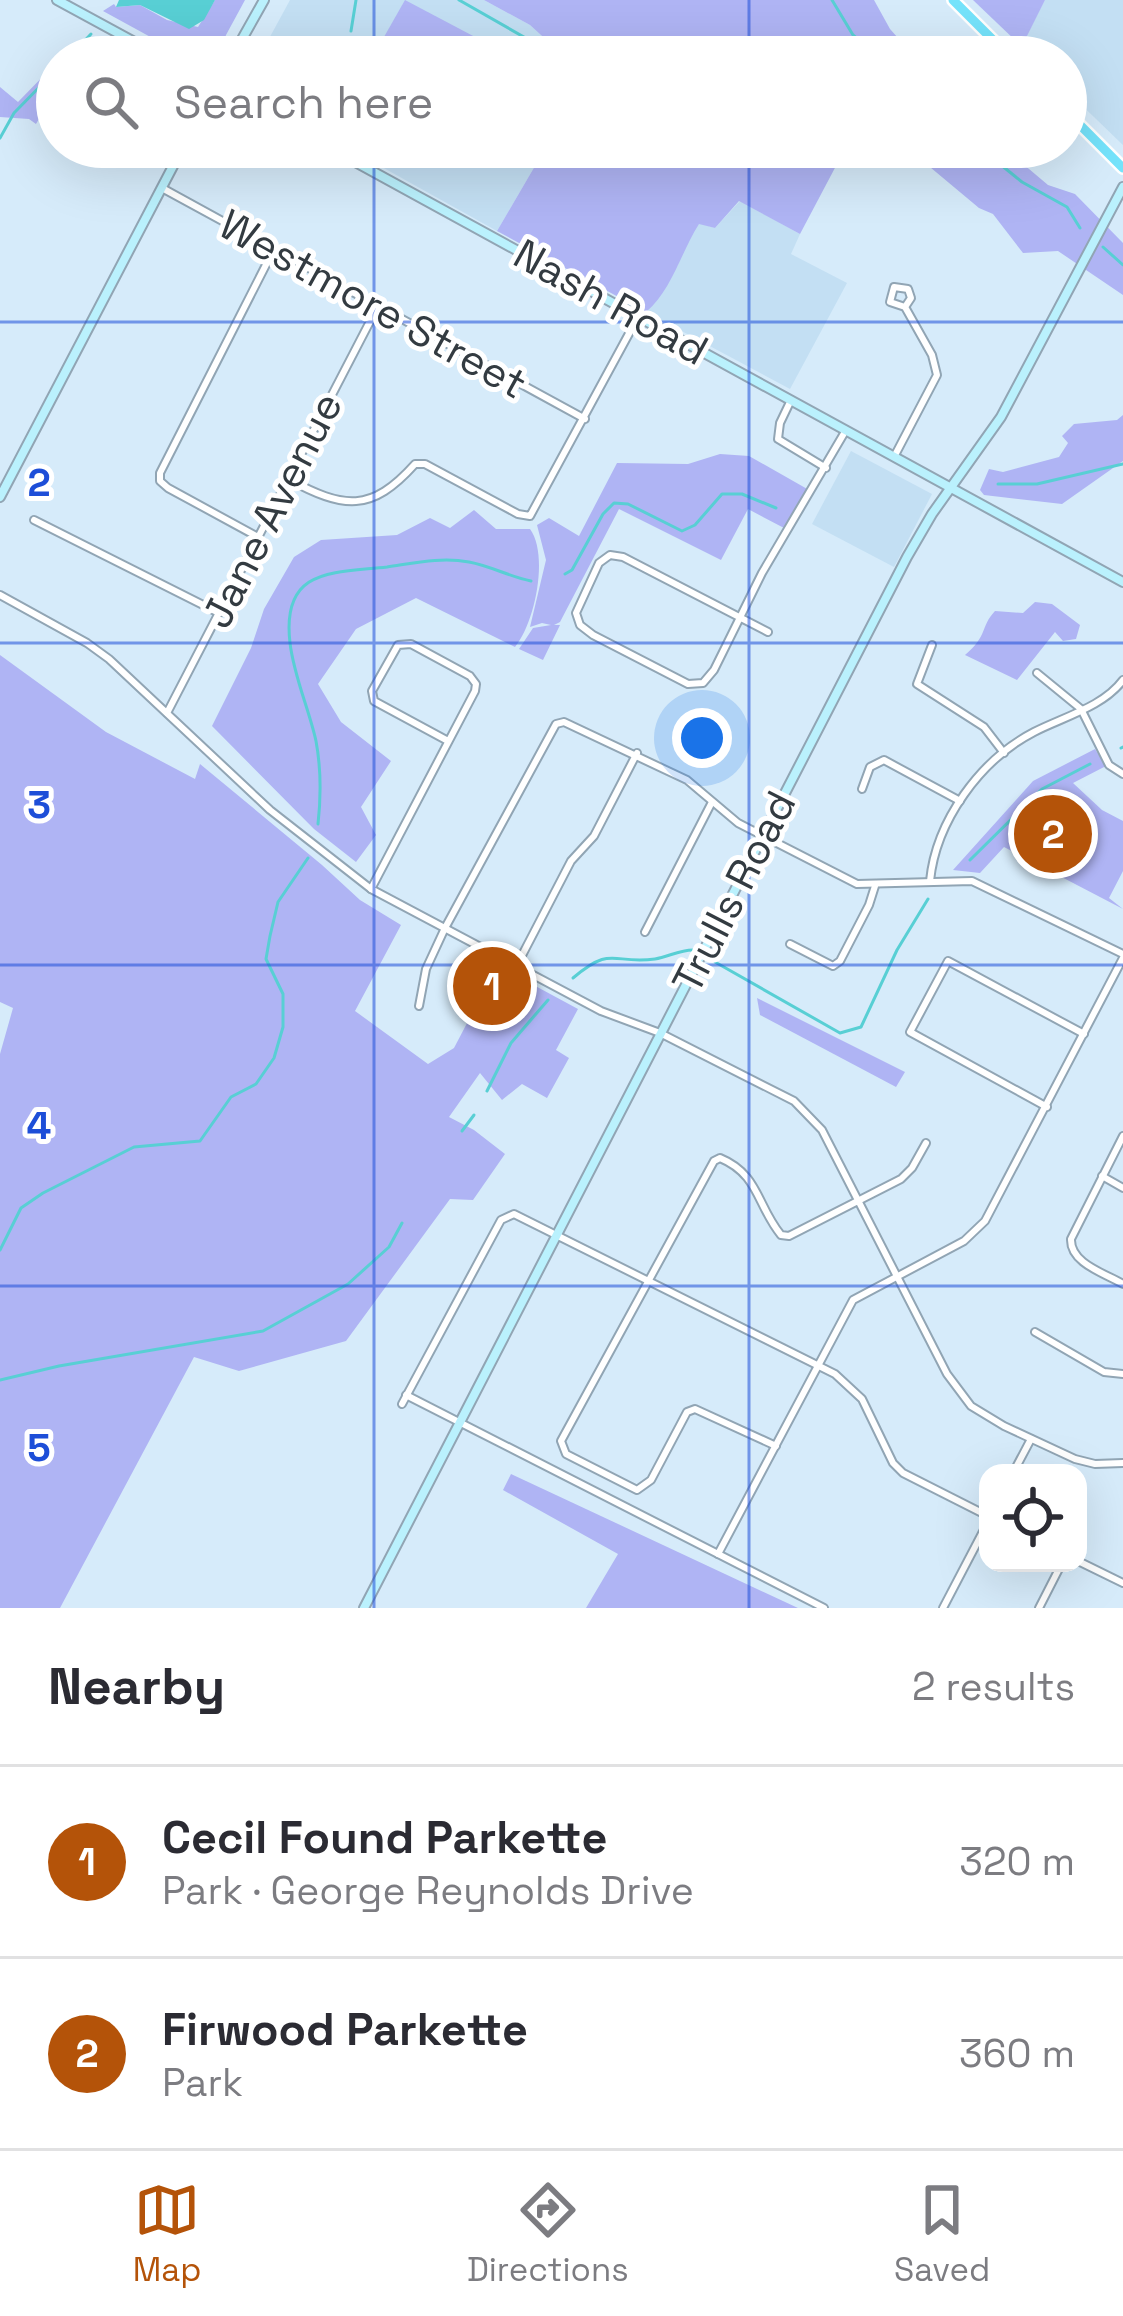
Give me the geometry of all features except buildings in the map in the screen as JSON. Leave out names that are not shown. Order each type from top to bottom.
[{"type":"main road","points":[[952,0],[989,36]]},
{"type":"main road","points":[[1087,132],[1123,167]]},
{"type":"street","points":[[57,0],[123,36]]},
{"type":"street","points":[[244,36],[264,0]]},
{"type":"street","points":[[0,497],[172,168]]},
{"type":"street","name":"Nash Road","points":[[367,168],[1123,582]]},
{"type":"street","name":"Trulls Road","points":[[364,1608],[922,529],[1001,417],[1123,187]]},
{"type":"street","name":"Westmore Street","points":[[162,188],[585,419]]},
{"type":"street","points":[[258,537],[160,481],[273,251]]},
{"type":"street","name":"Jane Avenue","points":[[166,713],[378,307]]},
{"type":"street","points":[[894,457],[937,375],[932,355],[905,307]]},
{"type":"street","points":[[288,479],[320,495],[361,501],[385,495],[415,464],[425,464],[530,516],[638,316]]},
{"type":"street","points":[[791,400],[778,439],[826,468]]},
{"type":"street","points":[[769,632],[741,616],[623,557],[610,554],[598,563],[576,613],[580,625],[593,635],[688,684],[703,683],[714,670],[741,616],[847,430]]},
{"type":"street","points":[[34,520],[219,613]]},
{"type":"street","points":[[0,595],[87,643],[270,810],[371,889],[601,1010],[660,1033],[794,1101],[822,1130],[947,1374],[971,1406],[1075,1459],[1123,1463]]},
{"type":"street","points":[[371,889],[448,741],[476,684],[470,676],[411,644],[398,645],[373,692],[374,700],[448,741]]},
{"type":"street","points":[[932,645],[917,684],[984,728],[1004,753]]},
{"type":"street","points":[[1036,673],[1082,709],[1109,765],[1123,774]]},
{"type":"street","points":[[930,881],[933,854],[945,822],[1004,753],[1028,735],[1102,699],[1123,680]]},
{"type":"street","points":[[419,1006],[419,988],[445,928],[556,724],[565,722],[687,780],[724,814],[856,884],[972,880],[1123,956],[985,1221],[964,1241],[853,1300],[718,1554]]},
{"type":"street","points":[[517,965],[571,861],[594,836],[637,753]]},
{"type":"street","points":[[862,789],[870,767],[884,760],[959,801]]},
{"type":"street","points":[[645,932],[712,802]]},
{"type":"street","points":[[790,944],[833,966],[840,961],[875,886]]},
{"type":"street","points":[[1047,1107],[910,1032],[947,961],[1084,1034]]},
{"type":"street","points":[[1123,1136],[1070,1249],[1123,1284]]},
{"type":"street","points":[[776,1446],[695,1409],[688,1412],[651,1480],[638,1490],[561,1449],[561,1441],[714,1160],[746,1173],[781,1235],[789,1236],[901,1178],[926,1143]]},
{"type":"street","points":[[1102,1176],[1123,1188]]},
{"type":"street","points":[[401,1404],[504,1216],[514,1214],[835,1375],[862,1399],[893,1463],[903,1473],[979,1514]]},
{"type":"street","points":[[1035,1332],[1104,1372],[1123,1374]]},
{"type":"street","points":[[406,1395],[824,1608]]},
{"type":"street","points":[[1018,1464],[1031,1438]]},
{"type":"street","points":[[943,1608],[979,1537]]},
{"type":"street","points":[[1087,1565],[1123,1582]]},
{"type":"street","points":[[1039,1608],[1057,1572]]},
{"type":"shaded area","points":[[119,0],[215,0],[204,20],[189,29],[140,5],[116,7]]},
{"type":"shaded area","points":[[215,0],[245,0],[226,36],[149,36],[103,11],[114,4],[140,5],[167,20],[198,27]]},
{"type":"shaded area","points":[[290,0],[484,0],[542,36],[270,36]]},
{"type":"shaded area","points":[[405,0],[473,36],[385,36]]},
{"type":"shaded area","points":[[484,0],[874,0],[896,36],[542,36]]},
{"type":"shaded area","points":[[973,0],[1045,0],[1027,36],[1011,36]]},
{"type":"shaded area","points":[[1045,0],[1123,0],[1123,145],[1087,110],[1087,36],[1027,35]]},
{"type":"shaded area","points":[[36,84],[36,124],[0,117],[0,87],[18,102]]},
{"type":"shaded area","points":[[384,168],[534,168],[497,231]]},
{"type":"shaded area","points":[[534,168],[835,168],[800,234],[739,201],[715,228],[699,224],[669,282],[646,312],[497,231]]},
{"type":"shaded area","points":[[931,168],[1028,168],[1048,185],[1075,194],[1123,243],[1123,295],[1058,251],[1023,253],[993,214]]},
{"type":"shaded area","points":[[740,201],[800,234],[791,254],[847,283],[790,389],[646,312],[699,223],[715,228]]},
{"type":"shaded area","points":[[1123,415],[1123,461],[1062,504],[984,495],[980,490],[989,469],[1003,472],[1059,457],[1068,443],[1062,436],[1074,424],[1117,420]]},
{"type":"shaded area","points":[[851,451],[932,494],[894,567],[812,524]]},
{"type":"shaded area","points":[[720,454],[749,456],[809,490],[784,528],[748,509],[721,560],[619,509],[560,622],[554,625],[560,625],[543,660],[519,649],[533,628],[551,625],[530,627],[546,560],[537,525],[549,518],[579,536],[617,463],[688,464]]},
{"type":"shaded area","points":[[474,510],[496,529],[530,529],[536,541],[537,589],[515,647],[416,598],[356,629],[318,684],[341,722],[391,761],[361,807],[376,835],[356,862],[314,829],[212,726],[251,648],[264,609],[294,557],[321,540],[397,535],[430,518],[450,528]]},
{"type":"shaded area","points":[[1035,602],[1052,604],[1080,625],[1076,639],[1063,641],[1055,632],[1017,680],[965,655],[995,611],[1023,613]]},
{"type":"shaded area","points":[[0,655],[106,732],[195,779],[200,764],[360,900],[401,925],[355,1011],[428,1064],[454,1048],[476,1006],[457,995],[476,959],[578,1009],[556,1050],[569,1058],[547,1098],[522,1084],[502,1100],[480,1073],[449,1117],[505,1154],[473,1200],[450,1199],[346,1341],[239,1371],[194,1357],[60,1608],[0,1608],[0,1054],[13,1008],[0,1002]]},
{"type":"shaded area","points":[[1095,749],[1106,766],[1073,783],[1102,810],[1123,821],[1123,871],[1109,898],[1123,909],[1004,847],[980,873],[953,870],[1033,781]]},
{"type":"shaded area","points":[[757,998],[905,1072],[896,1087],[760,1015]]},
{"type":"shaded area","points":[[511,1474],[798,1608],[586,1608],[618,1554],[503,1490]]},
{"type":"waterway","points":[[351,31],[356,0]]},
{"type":"waterway","points":[[459,0],[522,36]]},
{"type":"waterway","points":[[832,0],[854,36]]},
{"type":"waterway","points":[[0,138],[14,113],[36,90]]},
{"type":"waterway","points":[[1005,168],[1067,207],[1080,228]]},
{"type":"waterway","points":[[1103,247],[1123,265]]},
{"type":"waterway","points":[[998,484],[1037,484],[1123,464]]},
{"type":"waterway","points":[[565,574],[614,503],[628,504],[682,531],[695,525],[722,494],[742,494],[776,508]]},
{"type":"waterway","points":[[318,824],[318,751],[290,643],[289,618],[303,587],[331,574],[438,560],[477,564],[531,581]]},
{"type":"waterway","points":[[970,860],[1042,789],[1090,764]]},
{"type":"waterway","points":[[0,1250],[21,1208],[43,1193],[134,1147],[200,1141],[231,1097],[256,1084],[274,1058],[283,1027],[283,994],[266,959],[270,936],[278,902],[308,858]]},
{"type":"waterway","points":[[715,962],[840,1033],[861,1027],[897,950],[928,899]]},
{"type":"waterway","points":[[573,978],[605,959],[655,959],[693,950]]},
{"type":"waterway","points":[[487,1091],[511,1043],[548,1000]]},
{"type":"waterway","points":[[462,1131],[474,1115]]},
{"type":"waterway","points":[[0,1380],[263,1331],[348,1284],[389,1247],[402,1223]]},
{"type":"place","name":"Firwood Parkette","points":[[1053,834]]},
{"type":"place","name":"Cecil Found Parkette","points":[[492,986]]}]
